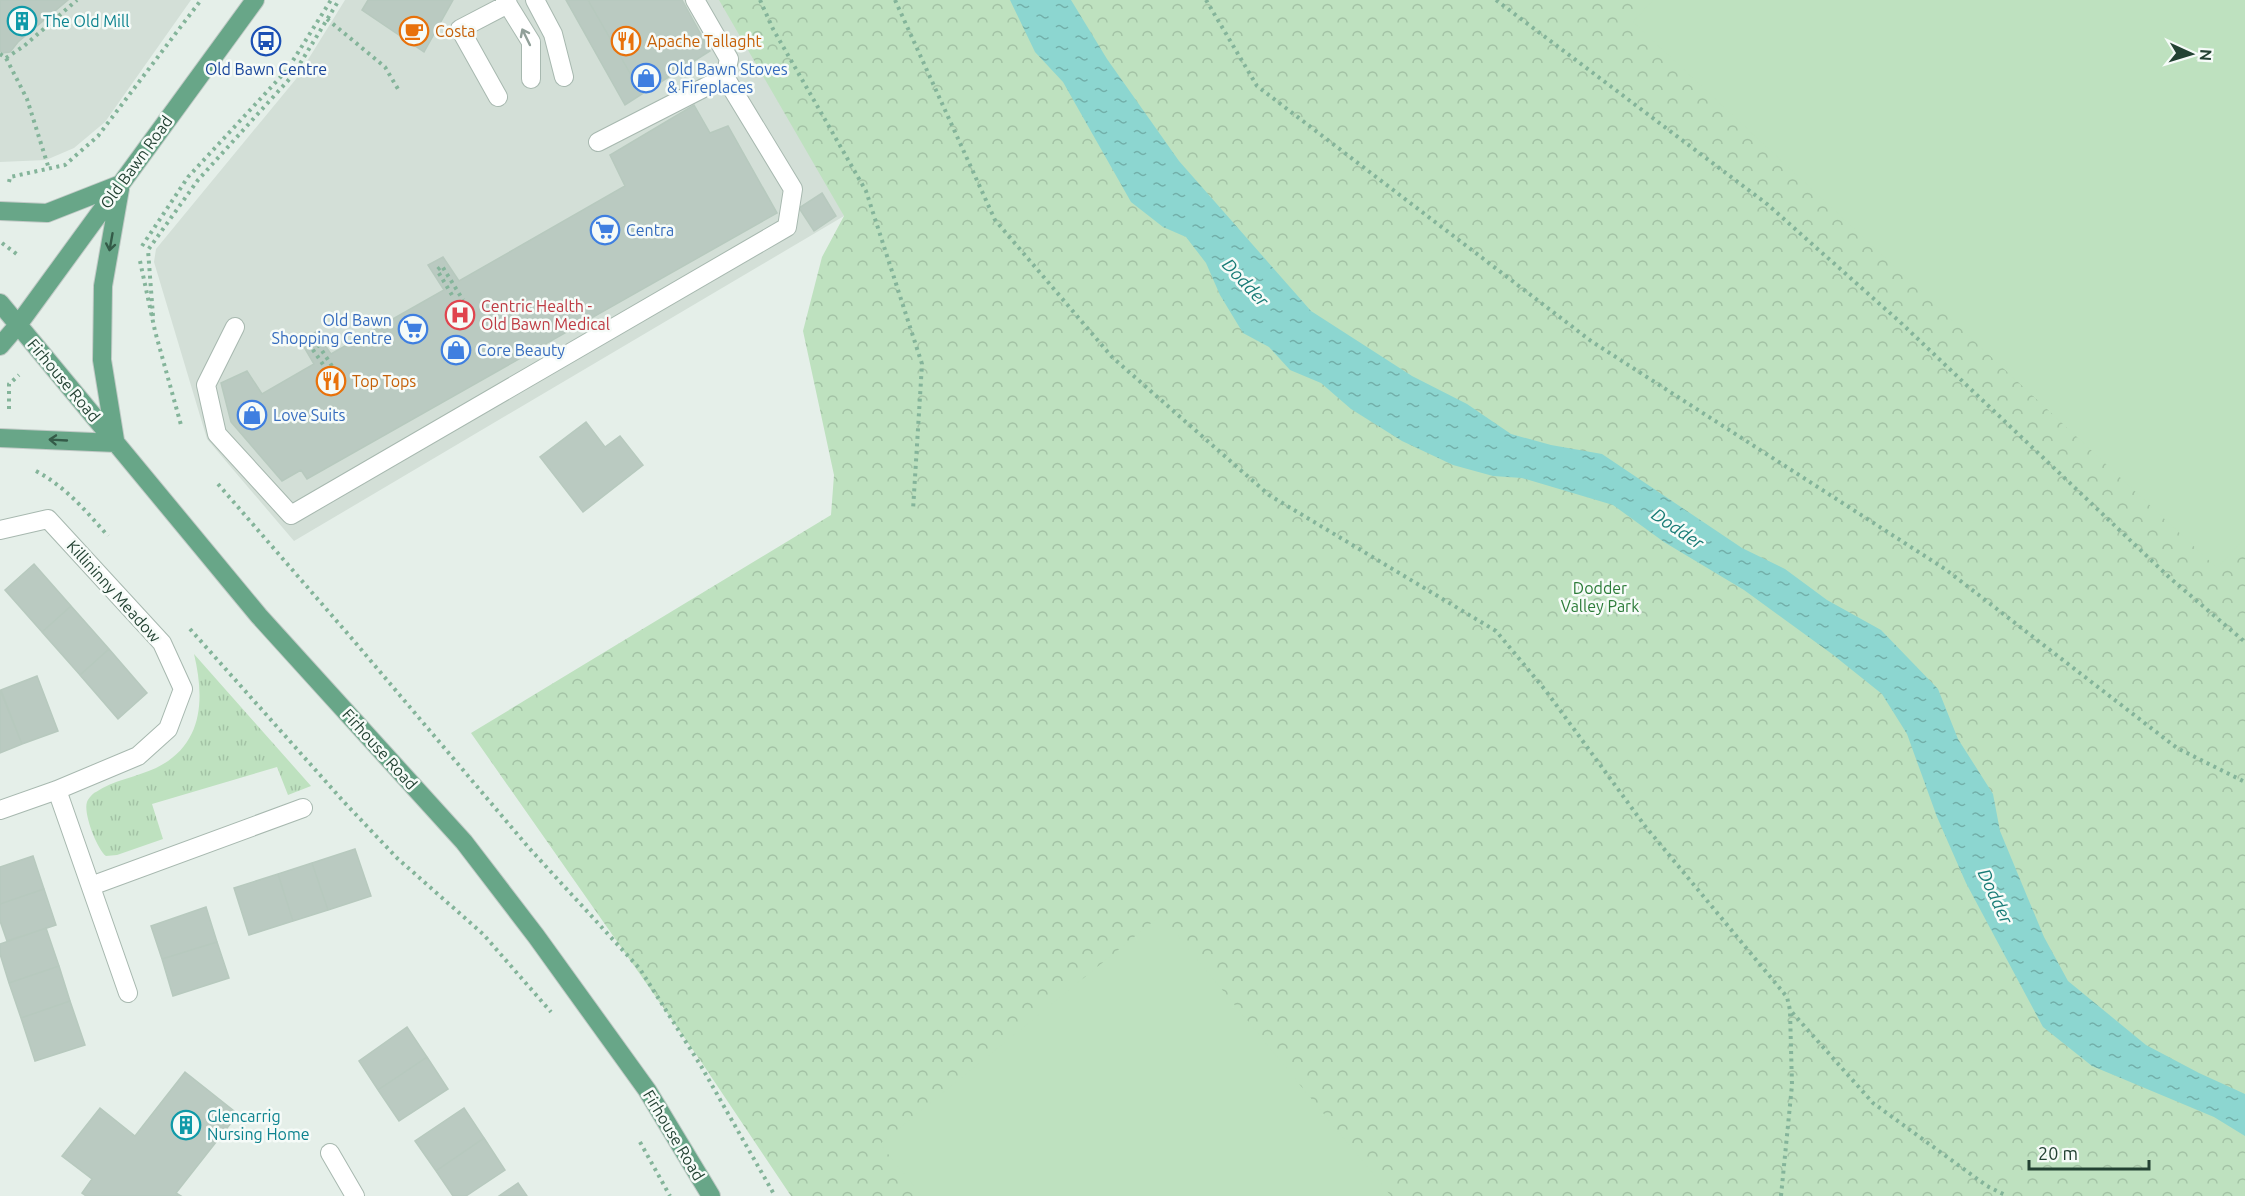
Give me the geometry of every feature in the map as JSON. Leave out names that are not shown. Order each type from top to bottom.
[{"type":"main road","name":"Old Bawn Road","points":[[0,346],[18,325],[255,0]]},
{"type":"main road","points":[[0,211],[47,213],[121,184]]},
{"type":"main road","points":[[0,438],[116,443],[102,360],[103,286],[121,184]]},
{"type":"main road","name":"Firhouse Road","points":[[0,303],[259,615],[464,842],[537,936],[647,1090],[711,1196]]},
{"type":"street","points":[[535,0],[553,34],[564,77]]},
{"type":"street","points":[[235,327],[206,384],[217,434],[291,515],[787,227],[793,189],[725,77],[729,59],[695,0]]},
{"type":"street","points":[[498,97],[460,29],[506,2],[531,42],[531,79]]},
{"type":"street","points":[[598,142],[725,77]]},
{"type":"street","name":"Killininny Meadow","points":[[0,530],[48,519],[162,643],[183,689],[168,729],[138,756],[57,790],[0,810]]},
{"type":"street","points":[[57,790],[128,993]]},
{"type":"street","points":[[91,886],[303,808]]},
{"type":"street","points":[[330,1154],[355,1196]]},
{"type":"path","points":[[6,58],[24,46],[77,0]]},
{"type":"path","points":[[8,189],[10,177],[65,165],[99,136],[201,0]]},
{"type":"path","points":[[182,429],[155,332],[138,251],[188,177],[287,70],[331,0]]},
{"type":"path","points":[[155,332],[148,250],[198,180],[293,75],[339,0]]},
{"type":"path","points":[[760,0],[773,29],[866,190],[922,364],[913,510]]},
{"type":"path","points":[[895,0],[995,220],[1113,357],[1269,495],[1496,631],[1546,691],[1645,826],[1787,997],[1790,1010],[1792,1085],[1781,1196]]},
{"type":"path","points":[[1206,0],[1257,86],[1592,341],[1945,568],[2177,748],[2245,782]]},
{"type":"path","points":[[1496,0],[1767,204],[1900,322],[2170,578],[2245,642]]},
{"type":"path","points":[[327,19],[385,67],[398,89]]},
{"type":"path","points":[[0,54],[6,58],[27,99],[48,169]]},
{"type":"path","points":[[2,243],[18,255]]},
{"type":"path","points":[[452,295],[437,270],[442,266],[464,300]]},
{"type":"path","points":[[137,290],[145,291]]},
{"type":"path","points":[[332,366],[315,340],[309,344],[335,382]]},
{"type":"path","points":[[9,384],[19,375]]},
{"type":"path","points":[[1,376],[9,384],[9,412]]},
{"type":"path","points":[[33,470],[62,487],[76,499],[114,543]]},
{"type":"path","points":[[211,476],[529,848],[640,969],[701,1066],[776,1196]]},
{"type":"path","points":[[183,621],[336,794],[397,858],[483,934],[555,1018]]},
{"type":"path","points":[[1790,1010],[1873,1103],[1987,1186],[2007,1196]]},
{"type":"path","points":[[638,1138],[670,1196]]},
{"type":"shaded area","points":[[0,0],[191,0],[105,122],[74,148],[46,160],[0,162]]},
{"type":"shaded area","name":"Old Bawn Shopping Centre","points":[[345,0],[748,0],[844,216],[294,541],[207,439],[154,262],[156,249],[296,79]]},
{"type":"green space","name":"Dodder Valley Park","points":[[719,0],[2245,0],[2245,1196],[791,1196],[700,1060],[471,733],[831,515],[834,475],[803,331],[822,257],[844,216]]},
{"type":"green space","points":[[1653,0],[2245,0],[2245,538],[2217,568],[1633,22]]},
{"type":"green space","points":[[194,654],[311,786],[288,795],[277,767],[152,804],[163,839],[117,855],[106,856],[92,830],[87,814],[87,802],[93,794],[103,788],[156,768],[172,758],[183,747],[192,734],[199,704]]},
{"type":"green space","points":[[1161,915],[1391,1196],[922,1196],[880,1144]]},
{"type":"water","name":"Dodder","points":[[1010,0],[1071,0],[1107,59],[1179,161],[1311,311],[1412,376],[1467,404],[1511,434],[1551,445],[1602,454],[1742,548],[1785,569],[1827,600],[1881,630],[1938,689],[1958,739],[1993,794],[2000,831],[2044,937],[2068,981],[2146,1045],[2245,1094],[2245,1136],[2214,1117],[2092,1066],[2043,1027],[1966,883],[1937,817],[1907,734],[1882,694],[1832,654],[1744,590],[1664,542],[1613,505],[1522,478],[1493,476],[1453,465],[1402,441],[1351,409],[1321,383],[1290,370],[1269,347],[1243,333],[1220,295],[1206,263],[1186,237],[1163,227],[1131,202],[1063,82],[1035,52]]},
{"type":"building","name":"The Old Mill","points":[[0,0],[68,0],[18,42],[10,52],[2,53],[0,51]]},
{"type":"building","name":"Costa","points":[[368,0],[453,0],[424,52],[362,10]]},
{"type":"building","points":[[566,0],[588,0],[642,94],[625,105]]},
{"type":"building","points":[[588,0],[682,0],[710,51],[642,94]]},
{"type":"building","points":[[694,105],[710,133],[728,126],[777,213],[307,479],[301,470],[282,481],[231,422],[221,383],[247,371],[262,394],[314,364],[300,340],[316,332],[331,354],[444,290],[428,265],[443,257],[459,281],[625,186],[610,155]]},
{"type":"building","points":[[822,193],[836,216],[814,231],[799,208]]},
{"type":"building","points":[[586,422],[605,447],[620,436],[643,465],[583,512],[540,457]]},
{"type":"building","points":[[34,564],[71,606],[42,632],[5,590]]},
{"type":"building","points":[[71,606],[109,649],[80,675],[42,632]]},
{"type":"building","points":[[109,649],[147,693],[118,719],[80,675]]},
{"type":"building","points":[[37,676],[58,731],[22,744],[1,690]]},
{"type":"building","points":[[0,690],[22,744],[0,753]]},
{"type":"building","points":[[355,849],[371,896],[328,910],[312,863]]},
{"type":"building","points":[[33,856],[44,889],[0,904],[0,867]]},
{"type":"building","points":[[312,863],[328,910],[293,921],[278,874]]},
{"type":"building","points":[[278,874],[293,921],[249,935],[234,888]]},
{"type":"building","points":[[44,889],[56,925],[7,941],[0,921],[0,904]]},
{"type":"building","points":[[206,907],[217,942],[162,959],[151,926]]},
{"type":"building","points":[[46,928],[59,966],[9,983],[0,954],[0,944]]},
{"type":"building","points":[[217,942],[229,978],[173,996],[162,959]]},
{"type":"building","points":[[59,966],[70,1001],[21,1018],[9,983]]},
{"type":"building","points":[[70,1001],[85,1045],[35,1061],[21,1018]]},
{"type":"building","points":[[407,1027],[427,1057],[378,1090],[359,1061]]},
{"type":"building","points":[[427,1057],[448,1089],[399,1121],[378,1090]]},
{"type":"building","name":"Glencarrig Nursing Home","points":[[185,1072],[238,1114],[176,1193],[181,1196],[86,1196],[82,1193],[92,1179],[62,1156],[100,1108],[135,1136]]},
{"type":"building","points":[[464,1108],[484,1138],[436,1171],[415,1141]]},
{"type":"building","points":[[484,1138],[505,1170],[466,1196],[453,1196],[436,1171]]},
{"type":"building","points":[[518,1183],[527,1196],[499,1196]]},
{"type":"place","name":"The Old Mill","points":[[22,21]]},
{"type":"place","name":"Costa","points":[[414,31]]},
{"type":"place","name":"Old Bawn Centre","points":[[266,41]]},
{"type":"place","name":"Apache Tallaght","points":[[626,41]]},
{"type":"place","name":"Old Bawn Stoves & Fireplaces","points":[[646,78]]},
{"type":"place","name":"Centra","points":[[605,230]]},
{"type":"place","name":"Centric Health - Old Bawn Medical","points":[[460,315]]},
{"type":"place","name":"Old Bawn Shopping Centre","points":[[413,329]]},
{"type":"place","name":"Core Beauty","points":[[456,350]]},
{"type":"place","name":"Top Tops","points":[[331,381]]},
{"type":"place","name":"Love Suits","points":[[252,415]]},
{"type":"place","name":"Glencarrig Nursing Home","points":[[186,1125]]}]
